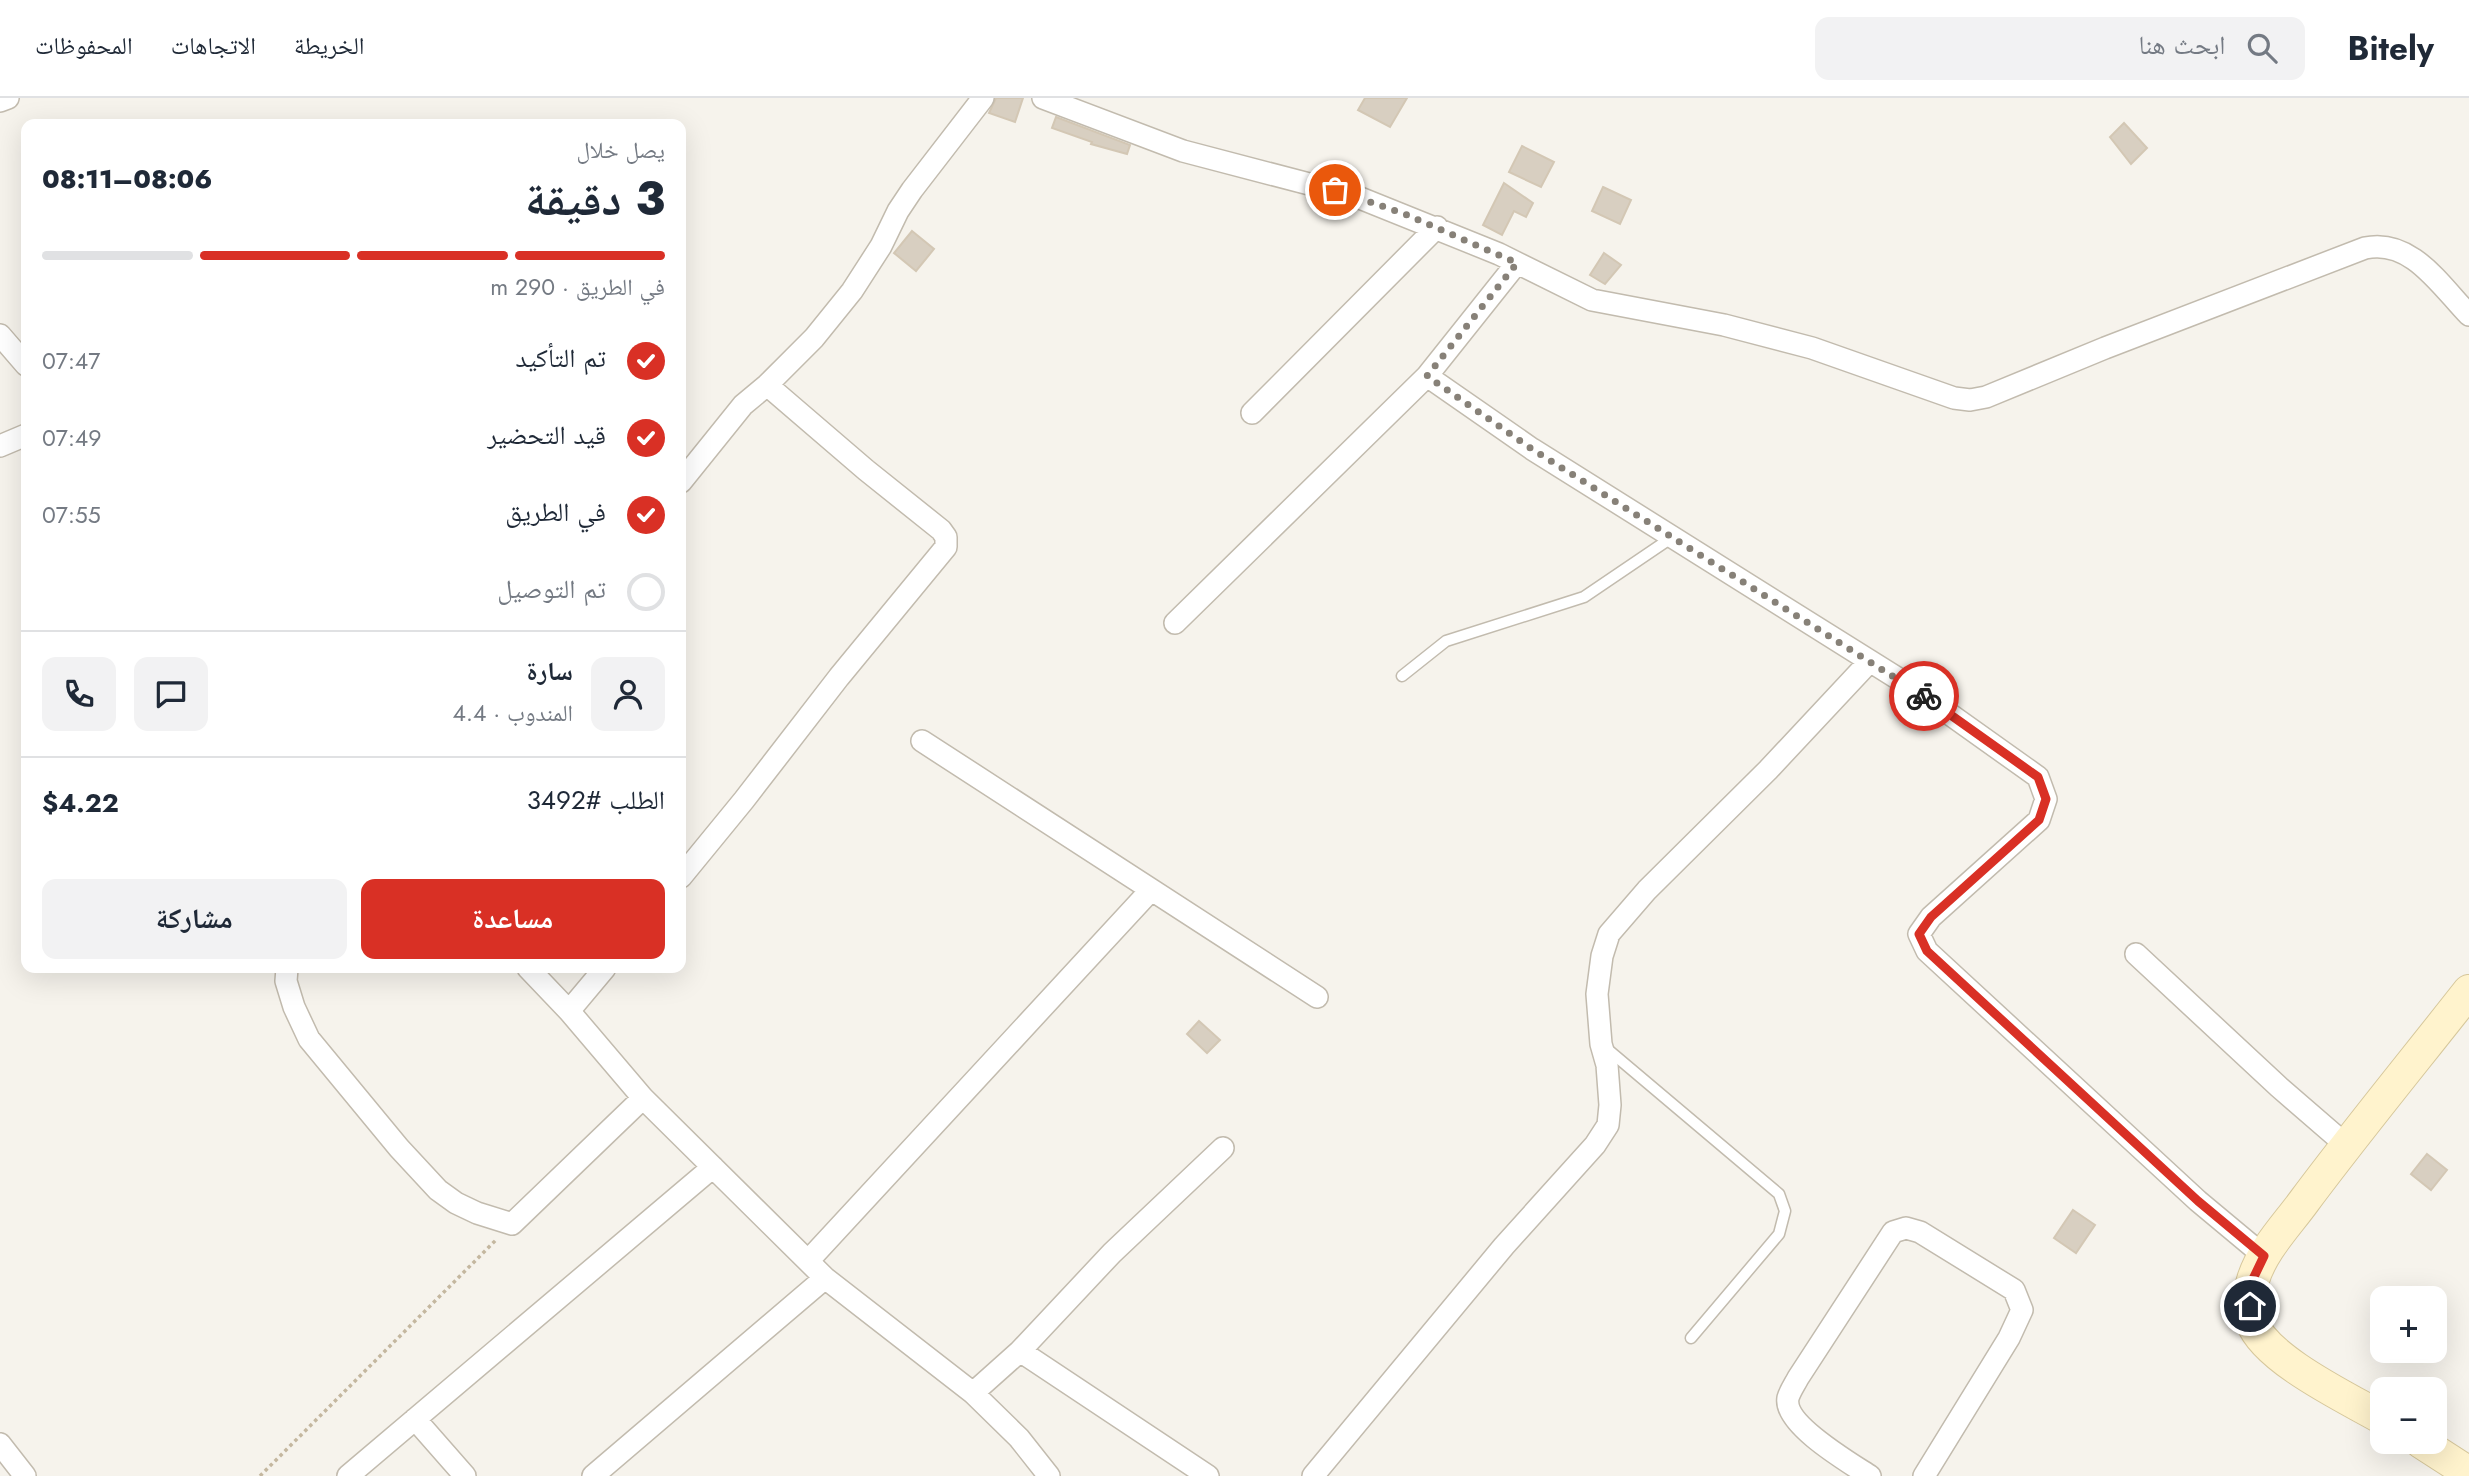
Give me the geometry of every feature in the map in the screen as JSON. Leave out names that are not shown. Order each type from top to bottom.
[{"type":"street","points":[[0,101],[8,98]]},
{"type":"street","points":[[686,476],[743,405],[814,338],[852,291],[912,190],[983,98]]},
{"type":"street","points":[[1043,98],[1183,151],[1356,196],[1437,227],[1592,300],[1724,325],[1812,348],[1954,398],[1970,400],[1986,397],[2105,348],[2378,245],[2397,248],[2418,261],[2469,315]]},
{"type":"street","points":[[1252,413],[1437,227]]},
{"type":"street","points":[[1175,623],[1427,376],[1517,263]]},
{"type":"street","points":[[0,335],[21,359]]},
{"type":"street","points":[[1427,376],[1532,449],[1913,688],[2038,777],[2046,799],[2039,820],[1931,917],[1919,934],[1927,951],[2198,1201],[2264,1256]]},
{"type":"street","points":[[686,871],[946,547],[946,537],[941,530],[767,385]]},
{"type":"street","points":[[0,446],[21,437]]},
{"type":"street","points":[[1313,1476],[1504,1247],[1595,1145],[1608,1125],[1610,1105],[1607,1065],[1601,1044],[1597,994],[1602,956],[1609,934],[1647,890],[1768,770],[1870,661]]},
{"type":"street","points":[[922,741],[1317,997]]},
{"type":"street","points":[[808,1261],[1150,891]]},
{"type":"street","points":[[2136,954],[2279,1087],[2346,1145]]},
{"type":"street","points":[[287,973],[286,981],[294,1007],[309,1039],[438,1190],[477,1213],[512,1224],[643,1098]]},
{"type":"street","points":[[533,973],[643,1098],[825,1278],[973,1393],[1019,1438],[1049,1476]]},
{"type":"street","points":[[569,1011],[601,973]]},
{"type":"street","points":[[2370,1411],[2300,1370],[2265,1344],[2252,1321],[2250,1306],[2253,1279],[2264,1256],[2346,1145],[2469,991]]},
{"type":"street","points":[[973,1393],[1020,1351],[1112,1254],[1223,1147]]},
{"type":"street","points":[[348,1476],[713,1167]]},
{"type":"street","points":[[1870,1476],[1800,1426],[1790,1412],[1788,1398],[1798,1378],[1893,1232],[1906,1228],[1920,1232],[2014,1290],[2022,1310],[2009,1338],[1924,1476]]},
{"type":"street","points":[[593,1476],[825,1278]]},
{"type":"street","points":[[1020,1351],[1208,1476]]},
{"type":"street","points":[[415,1419],[465,1476]]},
{"type":"street","points":[[0,1444],[25,1476]]},
{"type":"street","points":[[2440,1454],[2469,1473]]},
{"type":"lane","points":[[1402,677],[1446,641],[1584,597],[1674,536]]},
{"type":"lane","points":[[1601,1044],[1779,1194],[1785,1211],[1779,1234],[1691,1338]]},
{"type":"path","points":[[260,1476],[512,1224]]},
{"type":"building","points":[[996,98],[1023,98],[1015,122],[989,113]]},
{"type":"building","points":[[1365,98],[1407,98],[1390,127],[1358,110]]},
{"type":"building","points":[[1056,117],[1130,145],[1127,154],[1091,144],[1092,142],[1052,128]]},
{"type":"building","points":[[2124,123],[2147,148],[2131,164],[2110,137]]},
{"type":"building","points":[[1522,146],[1554,162],[1541,187],[1509,172]]},
{"type":"building","points":[[1504,183],[1533,203],[1526,217],[1514,211],[1502,235],[1483,225]]},
{"type":"building","points":[[1603,187],[1631,200],[1620,224],[1592,211]]},
{"type":"building","points":[[912,231],[934,249],[916,271],[894,253]]},
{"type":"building","points":[[1604,253],[1621,265],[1605,284],[1590,275]]},
{"type":"building","points":[[1199,1021],[1220,1040],[1207,1053],[1187,1034]]},
{"type":"building","points":[[2427,1154],[2447,1170],[2431,1190],[2411,1174]]},
{"type":"building","points":[[2073,1210],[2095,1225],[2076,1253],[2054,1238]]},
{"type":"way so far","points":[[1335,190],[1405,214],[1517,263],[1427,376],[1532,449],[1924,696]]},
{"type":"route","points":[[1924,696],[2038,777],[2046,799],[2039,820],[1931,917],[1919,934],[1927,951],[2198,1201],[2264,1256],[2253,1279],[2250,1306]]}]
